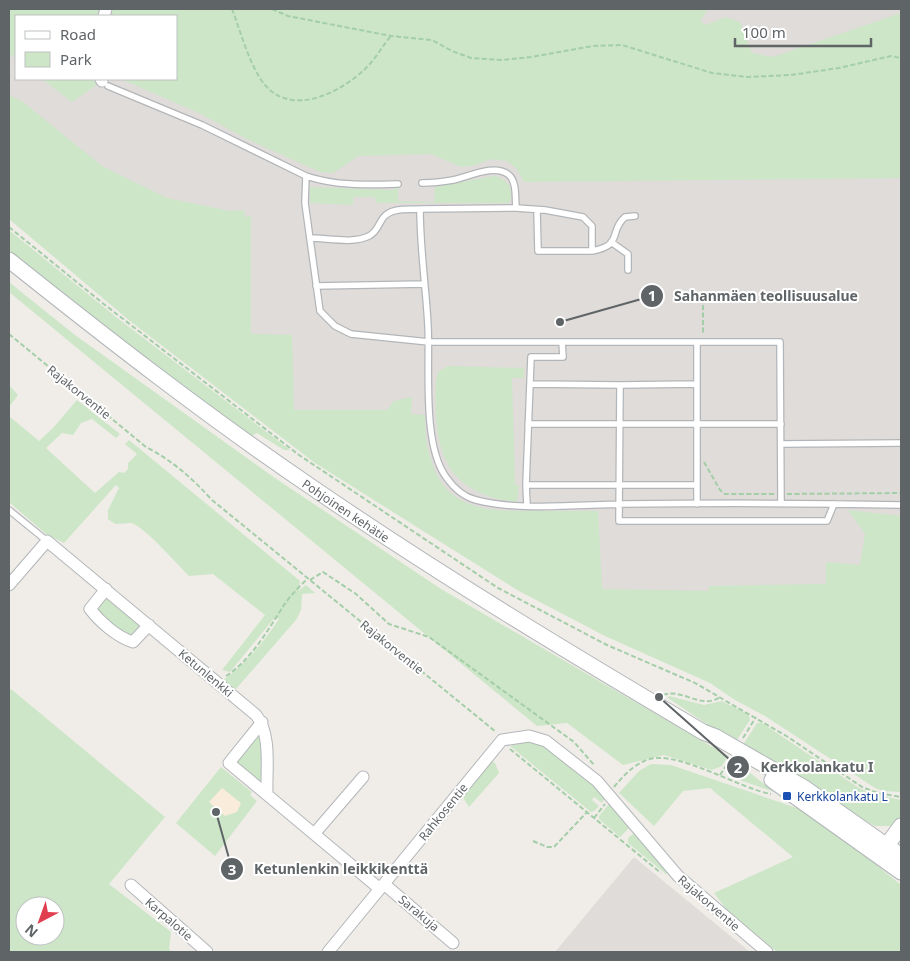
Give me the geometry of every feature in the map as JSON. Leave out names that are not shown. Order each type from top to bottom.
[{"type":"main road","name":"Pohjoinen kehätie","points":[[9,260],[190,400],[312,488],[423,561],[703,732],[716,737],[803,787],[894,856]]},
{"type":"main road","points":[[894,856],[901,826]]},
{"type":"street","points":[[9,585],[47,541]]},
{"type":"street","name":"Ketunlenkki","points":[[47,541],[262,722]]},
{"type":"street","points":[[106,589],[90,609],[96,616],[124,639],[133,642],[149,625]]},
{"type":"street","points":[[262,722],[265,734],[267,794]]},
{"type":"street","points":[[262,722],[229,762],[314,834],[382,886]]},
{"type":"street","name":"Rajakorventie","points":[[502,740],[529,736],[546,742],[612,791],[678,876],[767,952]]},
{"type":"street","name":"Rahkosentie","points":[[328,952],[502,740]]},
{"type":"street","points":[[314,834],[363,777]]},
{"type":"street","name":"Karpalotie","points":[[131,885],[208,952]]},
{"type":"street","name":"Sarakuja","points":[[382,886],[453,943]]},
{"type":"lane","points":[[104,82],[202,125],[306,176],[324,182],[358,185],[398,184]]},
{"type":"lane","points":[[422,183],[453,180],[489,170],[501,171],[509,175],[512,181],[516,208]]},
{"type":"lane","points":[[306,176],[305,203],[320,311],[335,326],[350,334],[429,342],[780,342],[781,503]]},
{"type":"lane","points":[[310,238],[360,239],[370,236],[379,228],[383,218],[392,211],[516,208],[582,217],[592,226],[592,251]]},
{"type":"lane","points":[[420,209],[420,241],[429,342],[431,436],[437,458],[445,476],[457,490],[474,500],[526,505],[781,503],[901,505]]},
{"type":"lane","points":[[537,210],[538,251],[592,251],[606,248],[616,237],[618,223],[625,217],[635,216]]},
{"type":"lane","points":[[611,242],[628,254],[628,270]]},
{"type":"lane","points":[[316,286],[424,284]]},
{"type":"lane","points":[[526,505],[531,357],[563,357],[562,342]]},
{"type":"lane","points":[[697,504],[697,384],[700,342]]},
{"type":"lane","points":[[530,384],[697,384]]},
{"type":"lane","points":[[620,385],[619,521],[827,521],[834,504]]},
{"type":"lane","points":[[528,424],[781,424]]},
{"type":"lane","points":[[781,444],[901,443]]},
{"type":"lane","points":[[526,485],[697,485]]},
{"type":"lane","points":[[9,510],[47,541]]},
{"type":"path","points":[[232,9],[257,73],[271,92],[289,100],[310,100],[332,92],[365,69],[390,36]]},
{"type":"path","points":[[272,9],[288,16],[390,36],[432,40],[452,51],[471,58],[502,60],[531,58],[593,46],[622,45],[712,73],[747,77],[800,74],[891,56],[901,58]]},
{"type":"path","points":[[9,227],[104,305],[299,455],[498,588],[565,624],[638,659],[695,683],[756,717],[862,786],[878,793],[901,797]]},
{"type":"path","points":[[700,342],[704,305]]},
{"type":"path","name":"Rajakorventie","points":[[9,334],[146,447],[170,459],[192,478],[212,500],[495,732],[502,740]]},
{"type":"path","points":[[704,462],[720,490],[725,494],[901,493]]},
{"type":"path","points":[[214,680],[223,678],[243,663],[278,618],[285,605],[308,579],[323,572],[356,594],[389,624],[428,637],[574,742],[597,768]]},
{"type":"path","points":[[659,697],[666,694],[677,695],[704,703],[714,701],[720,697]]},
{"type":"path","points":[[743,739],[756,717]]},
{"type":"path","points":[[502,740],[668,878]]},
{"type":"path","points":[[594,818],[612,791],[629,771],[639,764],[659,758],[720,775],[768,794],[777,795]]},
{"type":"path","points":[[720,775],[731,758]]},
{"type":"path","points":[[608,780],[612,791]]},
{"type":"path","points":[[532,841],[547,848],[554,847],[587,812]]},
{"type":"shaded area","points":[[9,9],[901,9],[901,555],[838,607],[601,599],[496,528],[291,433],[9,115]]},
{"type":"shaded area","points":[[634,857],[750,952],[555,952]]},
{"type":"green space","points":[[9,9],[708,9],[700,21],[706,25],[725,17],[740,22],[752,53],[773,57],[901,13],[901,178],[524,182],[517,169],[507,161],[492,159],[472,166],[461,167],[431,154],[358,156],[333,173],[320,172],[247,139],[199,113],[123,80],[178,80],[178,15],[15,15],[15,58],[9,53]]},
{"type":"green space","points":[[43,80],[104,80],[72,102]]},
{"type":"green space","points":[[9,95],[23,102],[102,166],[167,198],[230,211],[244,210],[245,217],[251,216],[251,334],[292,335],[294,410],[387,410],[394,401],[412,397],[411,414],[425,415],[428,451],[439,479],[449,492],[461,500],[475,506],[505,511],[598,511],[602,589],[708,591],[709,586],[826,584],[826,562],[860,565],[865,534],[848,510],[901,516],[901,792],[882,791],[875,788],[765,716],[735,700],[710,683],[605,636],[517,590],[315,463],[130,321],[9,219]]},
{"type":"green space","points":[[494,176],[503,179],[509,186],[511,198],[509,203],[376,203],[375,197],[353,197],[353,205],[310,203],[310,187],[392,190],[398,188],[398,201],[434,202],[435,187]]},
{"type":"green space","points":[[9,230],[116,317],[290,450],[284,450],[257,433],[250,437],[9,252]]},
{"type":"green space","points":[[9,282],[75,335],[275,478],[441,589],[728,756],[722,766],[712,770],[664,755],[623,765],[567,723],[537,726],[9,292]]},
{"type":"green space","points":[[448,366],[524,368],[524,378],[512,378],[515,485],[519,485],[517,502],[482,494],[457,477],[448,465],[438,434],[436,382],[438,372]]},
{"type":"green space","points":[[9,385],[18,395],[9,407]]},
{"type":"green space","points":[[77,400],[120,434],[116,438],[92,419],[81,423],[73,435],[62,433],[46,448],[95,493],[119,472],[124,473],[128,469],[128,463],[137,454],[125,444],[129,440],[300,581],[298,591],[306,585],[315,593],[302,594],[301,610],[296,620],[235,690],[223,680],[247,660],[260,645],[279,619],[276,616],[230,672],[222,670],[265,615],[213,574],[189,576],[152,538],[136,525],[131,523],[115,524],[108,519],[108,510],[119,488],[116,485],[64,543],[46,534],[9,502],[9,416],[39,441]]},
{"type":"green space","points":[[108,598],[141,626],[131,636],[128,636],[98,613],[98,605]]},
{"type":"green space","points":[[11,689],[165,817],[109,884],[171,932],[169,949],[172,952],[9,952],[9,692]]},
{"type":"green space","points":[[669,696],[704,705],[722,701],[749,715],[750,720],[735,743],[668,698]]},
{"type":"green space","points":[[757,723],[762,723],[859,788],[874,794],[901,800],[901,817],[891,826],[875,826],[741,748]]},
{"type":"green space","points":[[256,734],[261,734],[262,784],[236,764],[237,758]]},
{"type":"green space","points":[[530,741],[551,750],[580,773],[606,797],[602,803],[594,797],[592,800],[599,806],[591,812],[510,746]]},
{"type":"green space","points":[[733,759],[774,792],[734,778],[729,770]]},
{"type":"green space","points":[[491,761],[495,763],[499,773],[469,807],[462,796]]},
{"type":"green space","points":[[651,764],[671,765],[814,814],[901,885],[901,952],[777,952],[727,910],[714,893],[793,857],[710,788],[683,791],[654,826],[619,793],[639,771]]},
{"type":"green space","points":[[221,767],[252,792],[250,795],[257,801],[215,856],[176,823]]},
{"type":"green space","points":[[609,804],[630,827],[620,837],[599,819],[599,816]]},
{"type":"green space","points":[[634,833],[638,834],[670,873],[666,874],[628,843],[628,838]]},
{"type":"sand","points":[[222,788],[241,803],[237,812],[225,816],[209,802]]},
{"type":"place","name":"Sahanmäen teollisuusalue","points":[[560,322]]},
{"type":"place","name":"Kerkkolankatu I","points":[[659,697]]},
{"type":"place","name":"Kerkkolankatu L","points":[[787,796]]},
{"type":"place","name":"Ketunlenkin leikkikenttä","points":[[216,812]]}]
